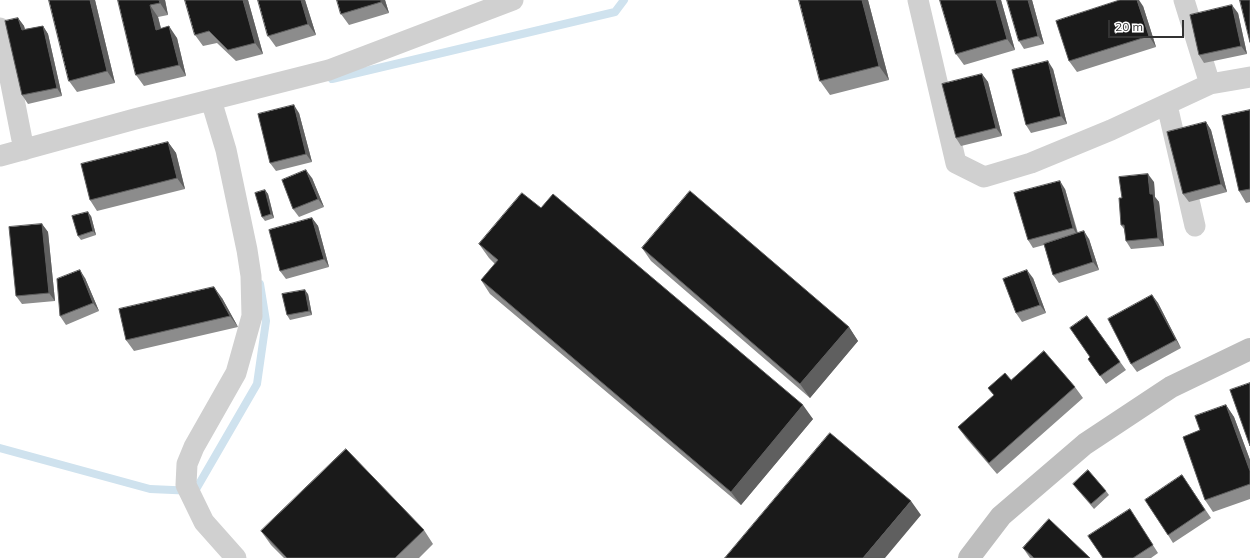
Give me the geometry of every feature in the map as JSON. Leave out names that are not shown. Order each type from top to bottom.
[{"type":"main road","points":[[969,558],[1001,516],[1085,444],[1171,387],[1250,349]]},
{"type":"street","points":[[0,156],[329,70],[512,0]]},
{"type":"street","points":[[918,0],[956,163],[984,177],[1031,163],[1111,130],[1210,84],[1250,77]]},
{"type":"street","points":[[1184,0],[1210,84]]},
{"type":"street","points":[[0,28],[24,150]]},
{"type":"street","points":[[211,100],[226,150],[247,250],[251,276],[252,316],[236,373],[194,447],[187,464],[186,485],[204,522],[236,558]]},
{"type":"street","points":[[1167,105],[1195,226]]},
{"type":"building","points":[[49,0],[90,0],[107,71],[69,81]]},
{"type":"building","points":[[118,0],[159,0],[160,3],[150,5],[156,30],[169,26],[179,65],[136,75]]},
{"type":"building","points":[[185,0],[243,0],[255,43],[228,50],[209,31],[195,35]]},
{"type":"building","points":[[258,0],[301,0],[308,24],[268,36]]},
{"type":"building","points":[[337,0],[381,0],[381,2],[341,14]]},
{"type":"building","points":[[799,0],[862,0],[879,66],[820,81]]},
{"type":"building","points":[[940,0],[996,0],[1007,39],[956,54]]},
{"type":"building","points":[[1007,0],[1028,0],[1038,36],[1019,41]]},
{"type":"building","points":[[1120,0],[1137,0],[1149,36],[1069,61],[1056,21]]},
{"type":"building","points":[[1240,0],[1250,0],[1250,42]]},
{"type":"building","points":[[1232,5],[1241,46],[1199,55],[1190,15]]},
{"type":"building","points":[[18,18],[22,30],[43,26],[57,88],[22,95],[5,21]]},
{"type":"building","points":[[1048,61],[1061,116],[1026,125],[1012,70]]},
{"type":"building","points":[[982,74],[996,128],[956,138],[942,84]]},
{"type":"building","points":[[294,105],[306,154],[270,163],[258,114]]},
{"type":"building","points":[[1250,110],[1250,189],[1239,191],[1222,116]]},
{"type":"building","points":[[1206,122],[1221,184],[1183,194],[1167,132]]},
{"type":"building","points":[[168,142],[177,178],[90,200],[81,164]]},
{"type":"building","points":[[306,170],[318,199],[293,209],[282,180]]},
{"type":"building","points":[[1148,174],[1150,194],[1153,194],[1158,238],[1126,241],[1124,225],[1121,225],[1119,198],[1122,198],[1119,177]]},
{"type":"building","points":[[1060,181],[1073,228],[1028,240],[1014,193]]},
{"type":"building","points":[[265,190],[271,214],[262,217],[255,193]]},
{"type":"building","points":[[690,191],[849,327],[800,384],[642,248]]},
{"type":"building","points":[[522,193],[541,208],[553,194],[803,405],[731,492],[481,280],[498,260],[479,244]]},
{"type":"building","points":[[88,212],[93,231],[78,236],[72,216]]},
{"type":"building","points":[[312,218],[324,259],[280,271],[269,230]]},
{"type":"building","points":[[42,224],[49,293],[16,296],[9,227]]},
{"type":"building","points":[[1084,231],[1093,262],[1053,275],[1044,244]]},
{"type":"building","points":[[80,270],[93,303],[60,316],[57,279]]},
{"type":"building","points":[[1027,270],[1040,305],[1016,313],[1003,279]]},
{"type":"building","points":[[214,287],[230,316],[126,340],[119,309]]},
{"type":"building","points":[[305,290],[309,311],[287,315],[282,294]]},
{"type":"building","points":[[1152,295],[1176,340],[1131,364],[1108,319]]},
{"type":"building","points":[[1087,316],[1120,362],[1100,376],[1088,359],[1090,357],[1070,328]]},
{"type":"building","points":[[1044,351],[1075,387],[989,463],[958,427],[994,395],[988,388],[1005,373],[1011,380]]},
{"type":"building","points":[[1250,383],[1250,446],[1230,390]]},
{"type":"building","points":[[1226,405],[1250,471],[1250,484],[1205,500],[1183,437],[1200,430],[1195,416]]},
{"type":"building","points":[[830,433],[911,501],[863,558],[725,558]]},
{"type":"building","points":[[346,449],[424,530],[395,558],[287,558],[261,531]]},
{"type":"building","points":[[1088,470],[1106,491],[1091,504],[1073,484]]},
{"type":"building","points":[[1182,475],[1205,510],[1168,535],[1145,500]]},
{"type":"building","points":[[1130,509],[1153,545],[1133,558],[1103,558],[1088,536]]},
{"type":"building","points":[[1049,519],[1090,558],[1034,558],[1023,548]]},
{"type":"waterway","points":[[332,79],[615,12],[624,0]]},
{"type":"waterway","points":[[0,448],[150,489],[195,491],[257,384],[266,321],[260,284]]}]
